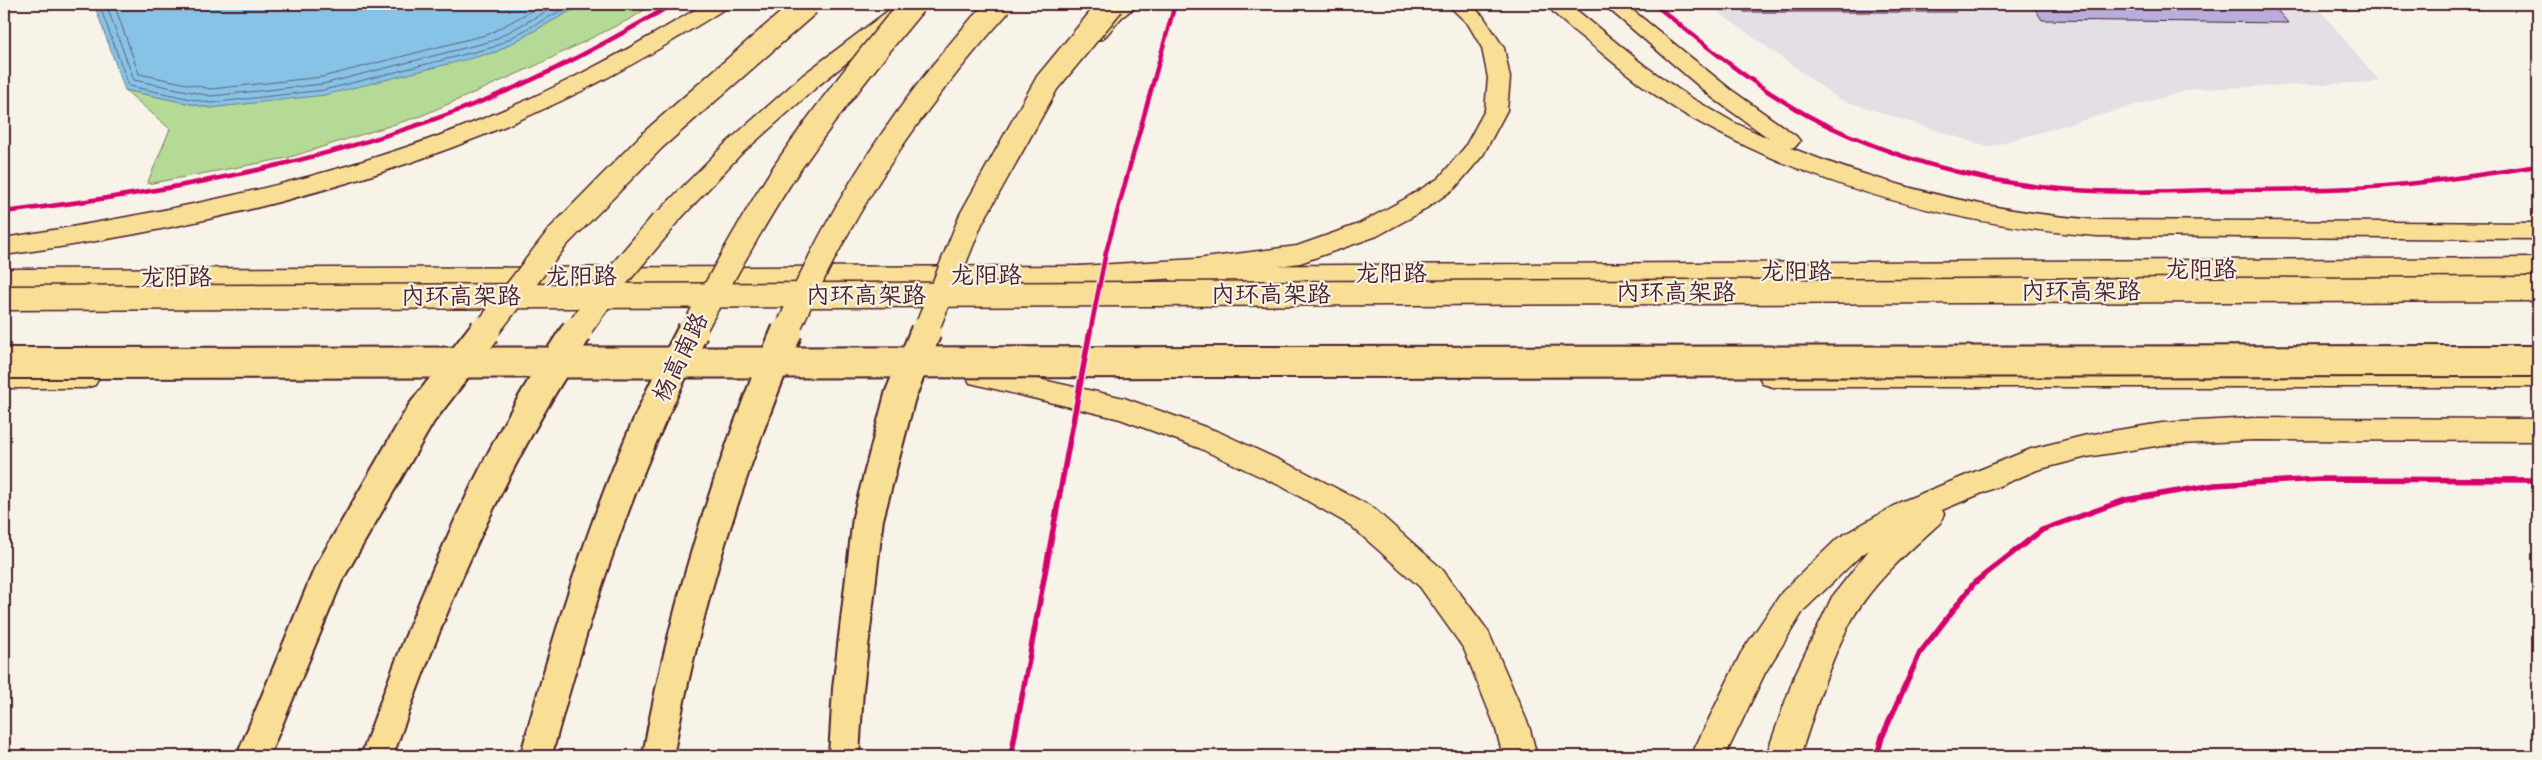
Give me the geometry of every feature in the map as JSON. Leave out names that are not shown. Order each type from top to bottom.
[{"type":"main road","points":[[4,247],[158,220],[278,194],[406,156],[530,109],[612,68],[719,4]]},
{"type":"main road","points":[[253,756],[328,575],[421,414],[558,237],[654,139],[808,4]]},
{"type":"main road","points":[[377,756],[408,664],[447,570],[488,482],[537,393],[594,306],[663,222],[732,150],[811,80],[909,4]]},
{"type":"main road","name":"杨高南路","points":[[536,756],[548,703],[588,574],[647,426],[700,314],[752,226],[821,119],[871,52],[913,4]]},
{"type":"main road","points":[[658,756],[686,623],[710,539],[734,464],[787,328],[836,227],[892,138],[933,82],[1000,4]]},
{"type":"main road","points":[[844,756],[848,689],[868,518],[900,396],[971,219],[1047,84],[1112,4]]},
{"type":"main road","points":[[1047,84],[1114,14],[1129,4]]},
{"type":"main road","points":[[1080,275],[1197,268],[1300,254],[1368,230],[1412,206],[1447,183],[1474,150],[1496,110],[1499,78],[1493,48],[1476,20],[1457,4]]},
{"type":"main road","points":[[1557,4],[1639,72],[1678,100],[1724,127],[1780,151],[1850,177],[1931,200],[2004,216],[2070,226],[2151,229],[2534,230]]},
{"type":"main road","points":[[1613,4],[1722,94],[1779,136],[1850,177]]},
{"type":"main road","name":"龙阳路","points":[[4,278],[1080,275],[2538,267]]},
{"type":"main road","name":"内环高架路","points":[[4,298],[2538,289]]},
{"type":"main road","points":[[4,363],[2538,361]]},
{"type":"main road","points":[[980,376],[1124,409],[1209,440],[1293,479],[1361,516],[1431,578],[1476,641],[1512,726],[1520,756]]},
{"type":"main road","points":[[4,378],[980,376],[2538,377]]},
{"type":"main road","points":[[1709,754],[1753,663],[1793,601],[1849,547],[1914,509],[2041,458],[2087,446],[2162,434],[2254,429],[2538,430]]},
{"type":"main road","points":[[1783,756],[1810,677],[1843,607],[1882,557],[1923,518],[1978,483]]},
{"type":"main road","points":[[848,689],[854,756]]},
{"type":"shaded area","points":[[1707,4],[2315,4],[2380,82],[2192,89],[1988,147],[1839,99]]},
{"type":"green space","points":[[583,4],[654,4],[632,18],[535,66],[421,116],[287,158],[147,184],[170,129],[125,90],[210,108],[496,52]]},
{"type":"water","points":[[94,4],[583,4],[496,52],[325,95],[210,108],[125,90]]},
{"type":"building","points":[[1741,4],[1951,4],[1956,12],[1744,12]]},
{"type":"building","points":[[2032,4],[2272,4],[2288,23],[2042,20]]},
{"type":"cycle path","points":[[4,212],[92,202],[179,188],[266,170],[351,147],[435,120],[517,87],[596,48],[673,4]]},
{"type":"cycle path","points":[[1011,756],[1071,424],[1106,252],[1175,4]]},
{"type":"cycle path","points":[[1654,4],[1756,84],[1823,123],[1906,156],[1964,173],[1993,179],[2052,188],[2093,191],[2325,190],[2405,185],[2538,166]]},
{"type":"cycle path","points":[[1877,756],[1882,737],[1920,653],[1974,583],[2042,530],[2125,500],[2215,485],[2322,479],[2538,480]]}]
